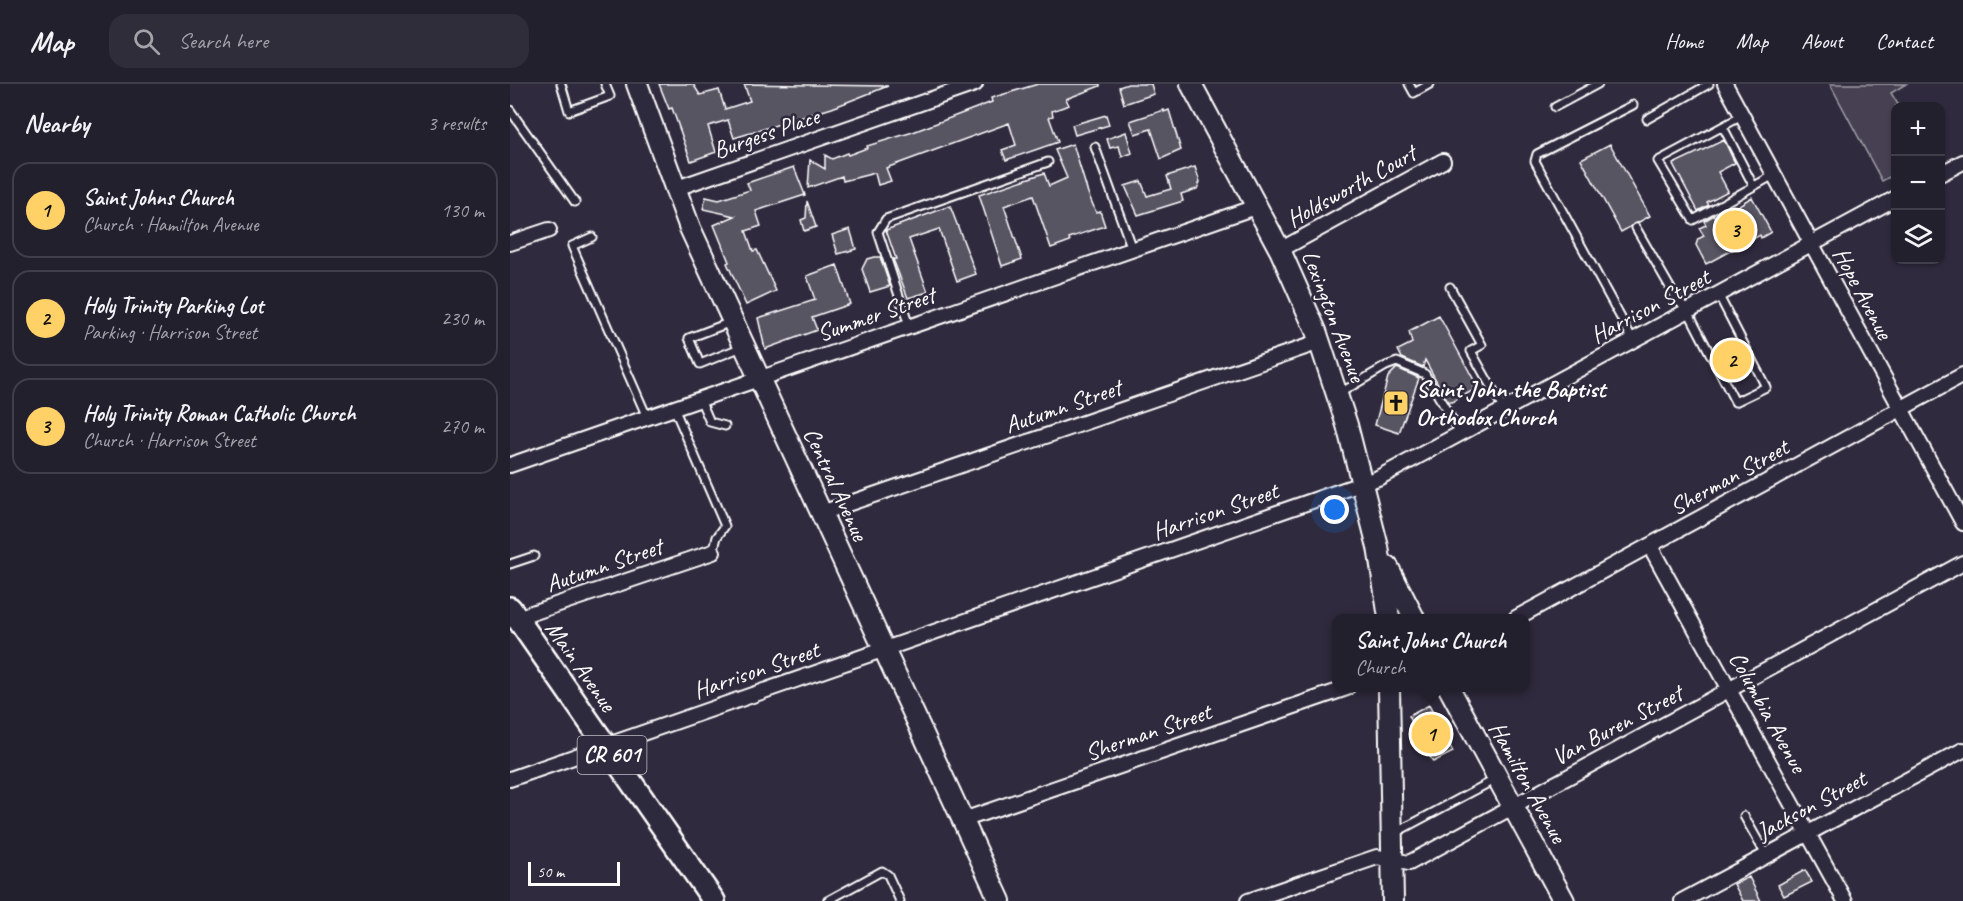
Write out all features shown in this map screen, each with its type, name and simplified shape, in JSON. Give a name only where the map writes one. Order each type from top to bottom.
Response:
[{"type":"main road","name":"Central Avenue","points":[[638,84],[674,189],[1000,901]]},
{"type":"main road","name":"Lexington Avenue","points":[[1193,85],[1280,250],[1320,342],[1338,395],[1362,484],[1378,548],[1388,614]]},
{"type":"main road","points":[[1378,548],[1412,614]]},
{"type":"main road","name":"Main Avenue","points":[[512,616],[714,901]]},
{"type":"main road","points":[[1389,692],[1393,901]]},
{"type":"main road","name":"Hamilton Avenue","points":[[1452,692],[1564,901]]},
{"type":"street","name":"Burgess Place","points":[[674,189],[975,84]]},
{"type":"street","name":"Hope Avenue","points":[[1725,84],[1963,523]]},
{"type":"street","name":"Holdsworth Court","points":[[1280,250],[1443,161]]},
{"type":"street","points":[[1945,172],[1963,162]]},
{"type":"street","name":"Harrison Street","points":[[510,778],[1378,478],[1891,201]]},
{"type":"street","name":"Summer Street","points":[[510,465],[647,417],[677,414],[700,399],[1258,206]]},
{"type":"street","points":[[510,243],[549,230]]},
{"type":"street","name":"Autumn Street","points":[[821,513],[1320,342]]},
{"type":"street","name":"Sherman Street","points":[[1523,614],[1963,375]]},
{"type":"street","name":"Columbia Avenue","points":[[1650,546],[1845,901]]},
{"type":"street","name":"Autumn Street","points":[[512,616],[713,552]]},
{"type":"street","name":"Van Buren Street","points":[[1248,901],[1377,857],[1409,862],[1963,563]]},
{"type":"street","name":"Sherman Street","points":[[963,820],[1333,692]]},
{"type":"street","name":"Jackson Street","points":[[1682,901],[1963,750]]},
{"type":"lane","points":[[561,84],[569,111],[610,96],[605,84]]},
{"type":"lane","points":[[1409,84],[1414,93],[1430,84]]},
{"type":"lane","points":[[1555,107],[1598,84]]},
{"type":"lane","points":[[1647,119],[1709,84]]},
{"type":"lane","points":[[1633,105],[1537,154],[1535,161],[1633,340]]},
{"type":"lane","points":[[510,110],[575,202]]},
{"type":"lane","points":[[1742,116],[1658,161],[1693,220],[1753,184],[1774,175]]},
{"type":"lane","points":[[1723,127],[1753,184]]},
{"type":"lane","points":[[1095,147],[1132,249]]},
{"type":"lane","points":[[909,326],[878,232],[886,219],[1048,162]]},
{"type":"lane","points":[[1636,228],[1675,296],[1688,310],[1735,402],[1766,387],[1718,294]]},
{"type":"lane","points":[[592,237],[572,246],[647,417]]},
{"type":"lane","points":[[1450,287],[1482,345],[1471,351],[1504,410]]},
{"type":"lane","points":[[733,321],[689,338],[700,364],[745,346]]},
{"type":"lane","points":[[1338,395],[1386,366],[1397,362],[1425,374],[1461,434]]},
{"type":"lane","points":[[700,399],[710,422],[724,426]]},
{"type":"lane","points":[[677,414],[724,526],[717,537],[713,552]]},
{"type":"lane","points":[[510,564],[534,556]]},
{"type":"lane","points":[[1392,834],[1497,779]]},
{"type":"lane","points":[[1744,816],[1766,855]]},
{"type":"lane","points":[[827,901],[882,871],[888,874],[900,901]]},
{"type":"shaded area","points":[[1830,84],[1906,84],[1891,93],[1897,102],[1891,102],[1891,176],[1882,181]]},
{"type":"building","points":[[659,84],[693,84],[700,95],[719,90],[725,109],[750,101],[744,84],[888,86],[832,108],[734,138],[728,120],[708,126],[716,152],[691,161],[672,108],[669,109]]},
{"type":"building","points":[[1038,84],[1100,84],[1100,86],[1066,99],[1069,105],[1052,111],[1053,116],[1049,117],[1058,142],[1006,160],[1002,150],[1016,145],[1009,123],[886,168],[891,181],[878,185],[875,173],[843,181],[842,176],[808,188],[810,160],[825,169],[825,155],[832,159],[847,153],[848,155],[867,148],[867,146],[913,132],[992,102],[991,98]]},
{"type":"building","points":[[1128,84],[1151,84],[1154,94],[1124,104],[1119,87]]},
{"type":"building","points":[[1164,110],[1164,112],[1169,110],[1181,150],[1161,159],[1151,129],[1135,134],[1130,121]]},
{"type":"building","points":[[1106,115],[1109,125],[1075,135],[1072,125]]},
{"type":"building","points":[[1126,132],[1132,153],[1122,157],[1119,146],[1110,148],[1107,139]]},
{"type":"building","points":[[1724,140],[1735,163],[1718,172],[1728,191],[1707,202],[1709,205],[1698,211],[1673,164]]},
{"type":"building","points":[[1073,144],[1088,193],[1096,212],[1100,211],[1105,226],[1069,238],[1070,241],[1051,248],[1033,196],[1004,206],[1022,259],[1002,266],[979,195],[1044,173],[1049,186],[1067,178],[1055,150]]},
{"type":"building","points":[[1610,144],[1650,216],[1621,232],[1581,159]]},
{"type":"building","points":[[794,167],[805,195],[756,211],[761,226],[746,231],[753,251],[757,250],[776,291],[746,305],[727,263],[729,262],[714,225],[735,216],[703,209],[706,197],[719,200],[750,190],[747,183]]},
{"type":"building","points":[[1195,167],[1200,182],[1197,189],[1181,194],[1183,201],[1138,215],[1125,186],[1141,181],[1147,196],[1171,189],[1167,176]]},
{"type":"building","points":[[1752,197],[1771,232],[1761,238],[1760,235],[1706,264],[1696,245],[1698,239],[1704,236],[1699,228],[1706,225],[1704,221],[1714,215],[1716,219]]},
{"type":"building","points":[[807,201],[816,227],[804,231],[801,220],[806,218]]},
{"type":"building","points":[[950,206],[976,274],[957,281],[939,229],[909,239],[928,292],[908,298],[893,259],[896,259],[886,230]]},
{"type":"building","points":[[850,229],[856,249],[838,254],[832,235]]},
{"type":"building","points":[[880,257],[890,286],[870,292],[862,269],[867,259]]},
{"type":"building","points":[[837,265],[850,304],[812,317],[817,330],[765,349],[758,318],[815,300],[807,276]]},
{"type":"building","points":[[1439,316],[1475,382],[1472,384],[1474,390],[1452,402],[1448,402],[1425,360],[1423,367],[1402,358],[1398,350],[1412,343],[1409,332]]},
{"type":"building","name":"Saint John the Baptist Orthodox Church","points":[[1397,368],[1419,378],[1399,433],[1375,425],[1388,377]]},
{"type":"building","points":[[1429,705],[1453,752],[1433,762],[1409,716]]},
{"type":"building","points":[[1805,870],[1812,882],[1784,896],[1778,885]]},
{"type":"building","points":[[1749,877],[1761,901],[1743,901],[1734,884]]},
{"type":"place","name":"Holy Trinity Roman Catholic Church","points":[[1735,230]]},
{"type":"place","name":"Holy Trinity Parking Lot","points":[[1732,360]]},
{"type":"place","name":"Saint John the Baptist Orthodox Church","points":[[1396,403]]},
{"type":"place","name":"Saint Johns Church","points":[[1431,734]]}]
